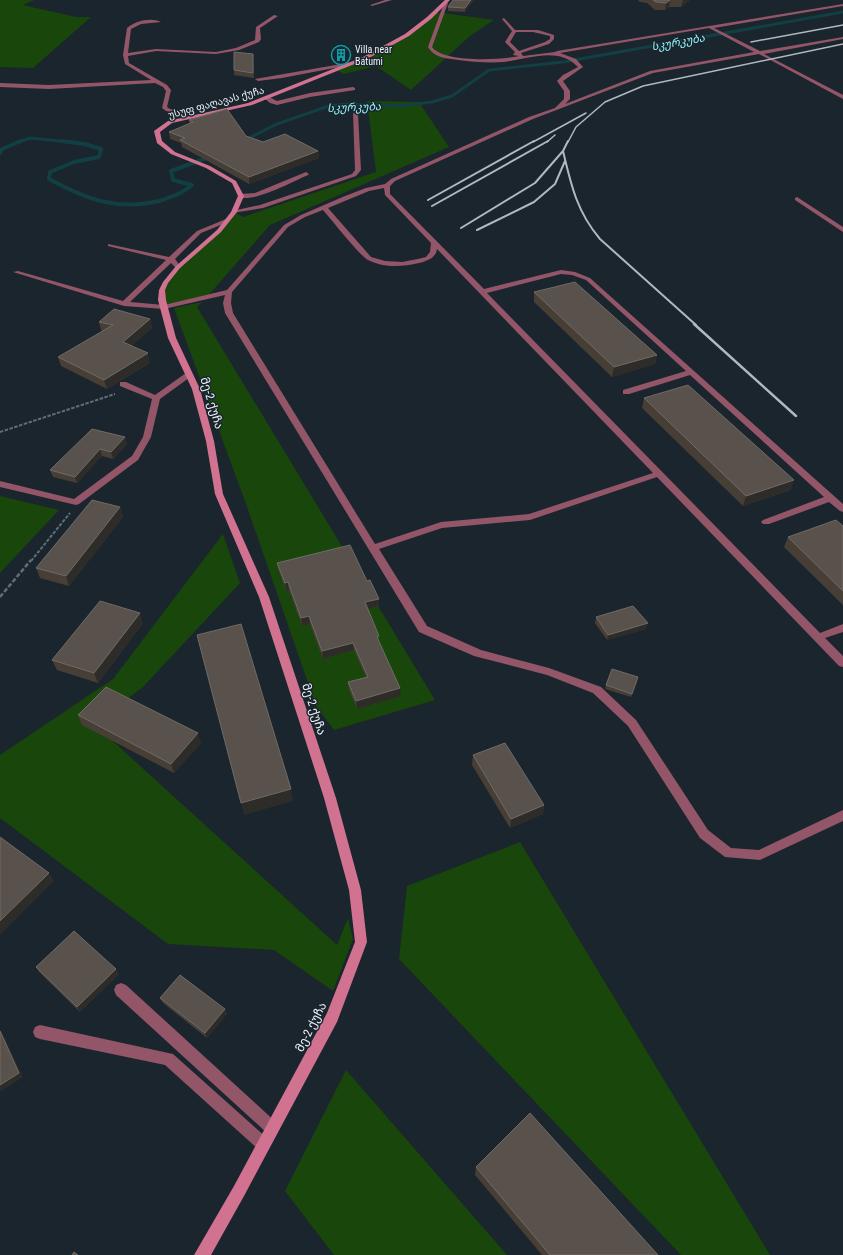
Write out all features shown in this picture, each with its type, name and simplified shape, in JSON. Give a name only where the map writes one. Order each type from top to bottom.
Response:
[{"type":"street","points":[[372,5],[390,0]]},
{"type":"street","points":[[447,1],[430,47],[433,52],[439,56],[476,61],[507,60],[843,5]]},
{"type":"street","name":"უსუფ ფაღავას ქუჩა","points":[[241,196],[234,182],[208,167],[173,153],[159,142],[157,131],[170,122],[228,110],[267,98],[377,53],[407,35],[447,1]]},
{"type":"street","points":[[124,54],[156,50],[216,53],[237,49],[257,41],[259,39],[258,28],[276,16]]},
{"type":"street","points":[[504,19],[514,31]]},
{"type":"street","points":[[160,22],[146,21],[129,28],[124,54],[127,64],[156,81],[169,91],[164,107],[168,110],[194,116]]},
{"type":"street","points":[[710,27],[843,97]]},
{"type":"street","points":[[507,60],[518,53],[547,44],[552,40],[552,35],[544,32],[529,30],[514,31]]},
{"type":"street","points":[[514,31],[507,42],[522,57]]},
{"type":"street","points":[[843,38],[652,72],[531,118],[393,180],[387,186],[368,189],[324,207],[286,226],[229,292],[226,303],[229,312],[423,629],[478,652],[549,672],[597,690],[632,723],[704,834],[729,853],[760,855],[843,815]]},
{"type":"street","points":[[545,54],[565,56],[581,67],[565,76],[560,81],[566,91],[567,99],[557,109]]},
{"type":"street","points":[[258,79],[296,74],[353,63]]},
{"type":"street","points":[[0,85],[49,87],[156,81]]},
{"type":"street","points":[[267,98],[272,102],[277,103],[310,95],[353,89]]},
{"type":"street","points":[[234,212],[261,208],[354,175],[358,170],[355,114]]},
{"type":"street","points":[[241,196],[256,195],[306,174]]},
{"type":"street","points":[[387,186],[387,194],[843,663]]},
{"type":"street","name":"მე-2 ქუჩა","points":[[202,1255],[264,1144],[332,1017],[362,942],[355,890],[330,798],[264,597],[219,494],[210,440],[196,389],[172,338],[164,307],[162,290],[164,283],[178,267],[218,231],[234,212],[241,196]]},
{"type":"street","points":[[796,199],[843,230]]},
{"type":"street","points":[[324,207],[369,258],[384,263],[402,264],[428,258],[433,252],[434,243]]},
{"type":"street","points":[[831,222],[843,218]]},
{"type":"street","points":[[124,304],[199,232],[226,221]]},
{"type":"street","points":[[110,245],[171,259],[178,267]]},
{"type":"street","points":[[16,272],[124,304],[164,307],[229,292]]},
{"type":"street","points":[[482,292],[561,272],[573,273],[588,280],[843,509]]},
{"type":"street","points":[[626,392],[691,372]]},
{"type":"street","points":[[0,484],[76,502],[135,458],[147,437],[156,398],[189,375]]},
{"type":"street","points":[[123,384],[156,398]]},
{"type":"street","points":[[373,548],[441,525],[530,517],[659,474]]},
{"type":"street","points":[[766,522],[830,498]]},
{"type":"street","points":[[818,637],[843,628]]},
{"type":"street","points":[[120,990],[272,1128]]},
{"type":"street","points":[[40,1032],[168,1059],[264,1144]]},
{"type":"path","points":[[0,432],[133,388]]},
{"type":"path","points":[[0,597],[66,519],[76,502]]},
{"type":"green space","points":[[0,0],[34,0],[23,5],[76,17],[91,17],[33,68],[0,67]]},
{"type":"green space","points":[[436,12],[494,20],[470,36],[411,90],[376,66],[344,74],[336,70],[387,47]]},
{"type":"green space","points":[[367,101],[419,102],[449,147],[270,225],[206,298],[164,307],[165,283],[178,267],[219,231],[234,212],[243,217],[376,172]]},
{"type":"green space","points":[[202,302],[197,307],[435,700],[334,730],[316,706],[246,504],[174,308]]},
{"type":"green space","points":[[0,496],[59,510],[0,573]]},
{"type":"green space","points":[[223,534],[240,583],[143,687],[94,724],[337,945],[348,918],[353,939],[333,991],[274,950],[168,944],[0,818],[0,755],[113,679]]},
{"type":"green space","points":[[520,842],[770,1255],[681,1255],[399,959],[407,886]]},
{"type":"green space","points":[[346,1070],[507,1255],[334,1255],[285,1191]]},
{"type":"building","points":[[453,0],[471,0],[465,8],[448,7]]},
{"type":"building","points":[[653,0],[670,0],[666,3],[656,2]]},
{"type":"building","points":[[234,52],[253,54],[253,73],[234,70]]},
{"type":"building","points":[[227,109],[246,136],[263,142],[285,134],[318,151],[249,177],[180,140],[185,138],[169,132],[193,122],[189,120]]},
{"type":"building","points":[[575,282],[657,355],[614,367],[534,292]]},
{"type":"building","points":[[114,309],[150,319],[123,342],[148,353],[104,380],[58,357],[113,325],[99,322]]},
{"type":"building","points":[[688,385],[794,480],[746,496],[644,398]]},
{"type":"building","points":[[92,429],[125,437],[111,452],[100,449],[75,477],[50,470]]},
{"type":"building","points":[[92,500],[120,507],[66,576],[36,568]]},
{"type":"building","points":[[836,520],[843,526],[843,591],[788,537]]},
{"type":"building","points":[[350,545],[367,581],[370,580],[379,599],[365,602],[379,636],[377,637],[400,688],[356,701],[348,682],[368,677],[353,643],[322,651],[309,616],[301,618],[288,582],[285,583],[277,563]]},
{"type":"building","points":[[100,601],[140,613],[94,673],[52,660]]},
{"type":"building","points":[[633,606],[648,623],[608,635],[596,617]]},
{"type":"building","points":[[241,624],[291,789],[241,803],[197,635]]},
{"type":"building","points":[[612,669],[638,677],[632,694],[606,685]]},
{"type":"building","points":[[106,687],[198,733],[171,764],[78,715]]},
{"type":"building","points":[[505,743],[544,805],[511,819],[473,755]]},
{"type":"building","points":[[0,837],[49,873],[0,921]]},
{"type":"building","points":[[74,931],[116,969],[77,1007],[36,967]]},
{"type":"building","points":[[180,975],[225,1009],[205,1033],[160,998]]},
{"type":"building","points":[[0,1031],[19,1073],[0,1085]]},
{"type":"building","points":[[530,1113],[658,1255],[550,1255],[476,1167]]},
{"type":"waterway","name":"სკურკუბა","points":[[243,141],[277,124],[329,106],[347,104],[399,106],[432,102],[452,96],[489,70],[563,62],[843,12]]},
{"type":"waterway","name":"სკურკუბა","points":[[19,142],[30,138],[65,142]]},
{"type":"waterway","name":"სკურკუბა","points":[[0,153],[2,149],[21,141]]},
{"type":"waterway","name":"სკურკუბა","points":[[61,141],[65,142]]},
{"type":"waterway","name":"სკურკუბა","points":[[65,142],[70,142]]},
{"type":"waterway","name":"სკურკუბა","points":[[65,142],[85,144],[101,149],[99,157],[74,162],[50,172],[49,179],[89,197],[115,204],[143,204],[172,197],[192,185],[173,180],[171,171],[212,156]]},
{"type":"railway","points":[[751,42],[843,25]]},
{"type":"railway","points":[[568,142],[576,127],[605,102],[643,86],[843,44]]},
{"type":"railway","points":[[533,142],[586,113]]},
{"type":"railway","points":[[547,142],[555,135]]},
{"type":"railway","points":[[428,200],[534,141]]},
{"type":"railway","points":[[432,206],[548,141]]},
{"type":"railway","points":[[563,151],[568,141]]},
{"type":"railway","points":[[461,228],[535,183],[563,151]]},
{"type":"railway","points":[[563,151],[576,198],[592,229],[600,239],[696,325]]},
{"type":"railway","points":[[477,230],[534,202],[555,184],[565,161]]},
{"type":"railway","points":[[694,324],[796,416]]},
{"type":"place","name":"Villa near Batumi","points":[[341,55]]}]
